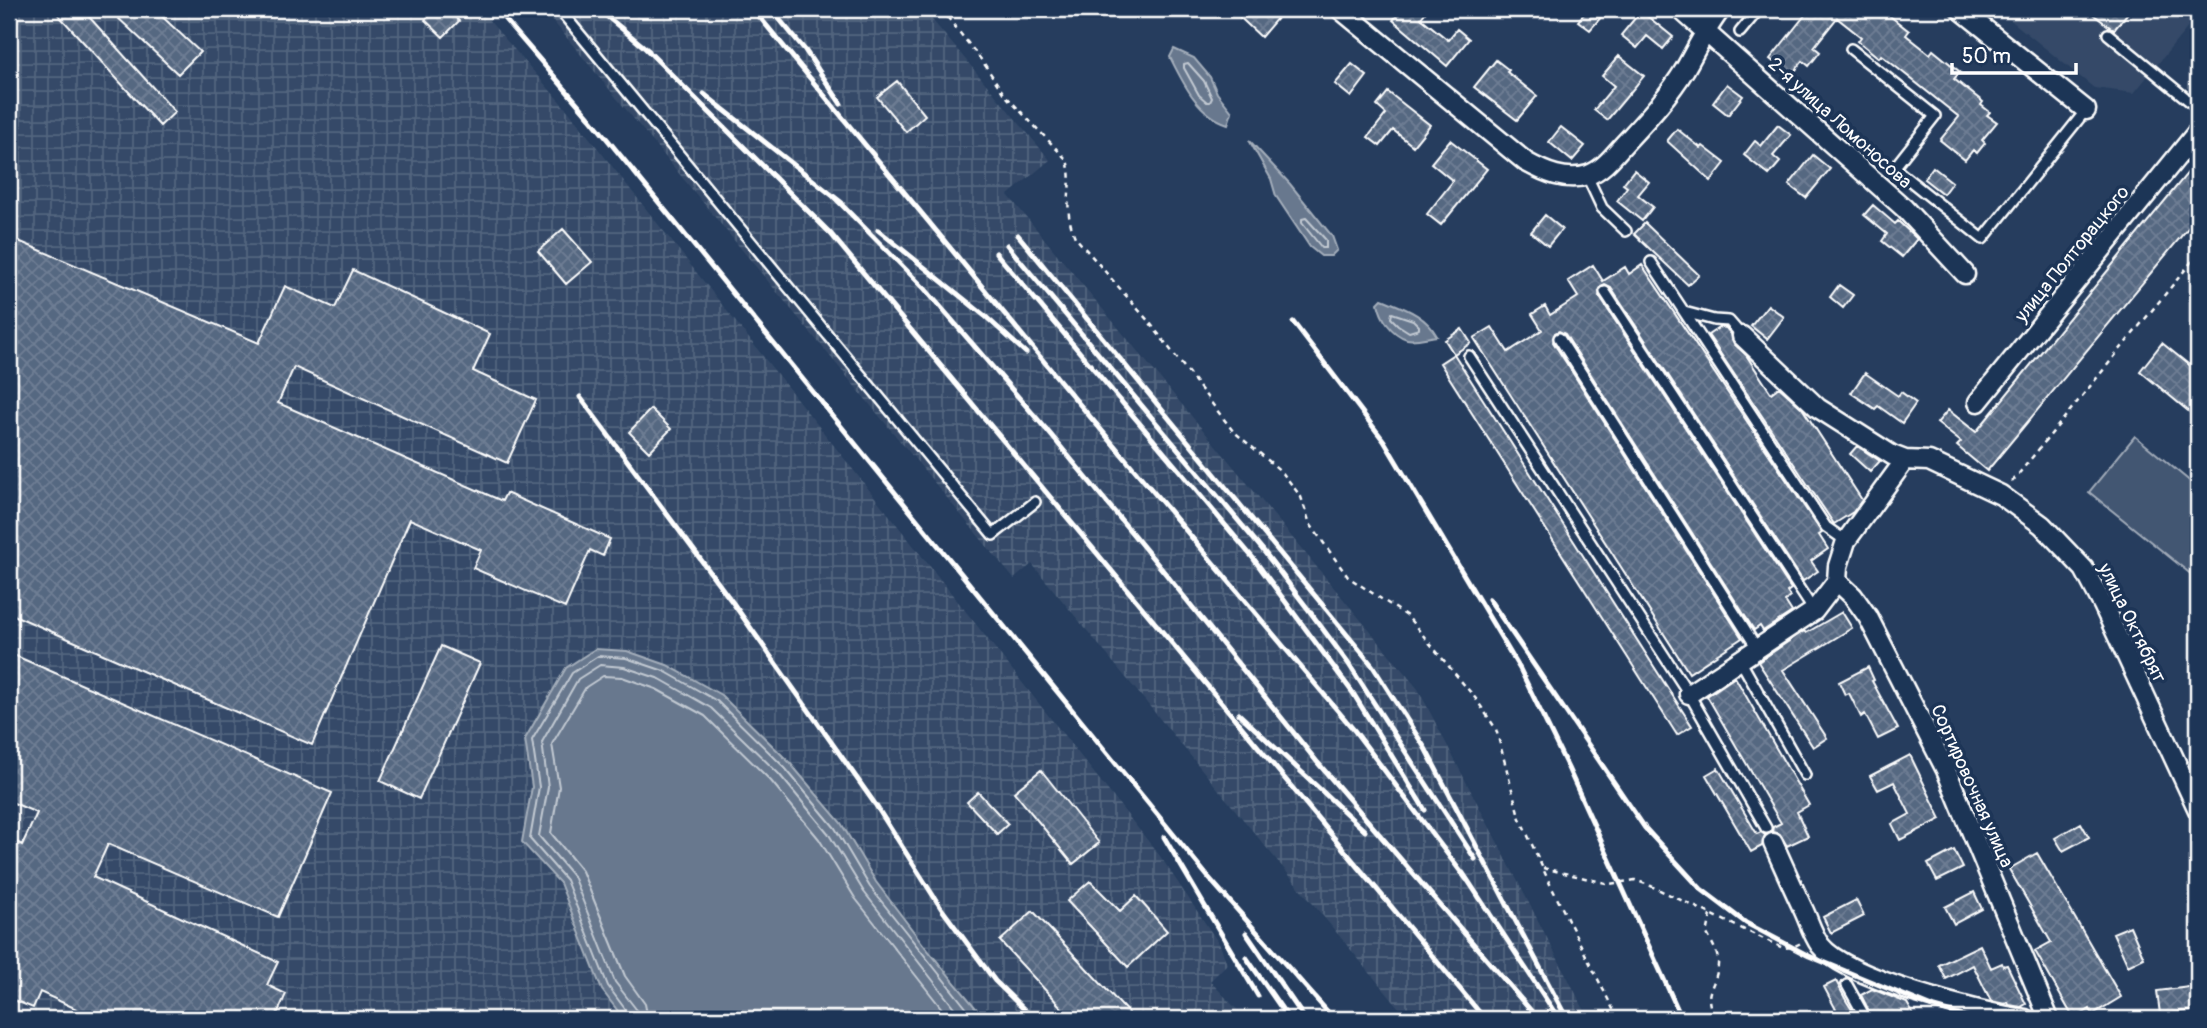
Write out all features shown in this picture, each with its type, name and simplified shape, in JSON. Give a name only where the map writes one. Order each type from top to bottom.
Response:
[{"type":"street","points":[[1340,9],[1526,162],[1547,174],[1568,177],[1587,176],[1604,166],[1662,103],[1685,69],[1705,29],[1721,9]]},
{"type":"street","name":"2-я улица Ломоносова","points":[[1681,9],[1904,208],[1965,274]]},
{"type":"street","points":[[1960,9],[2086,110]]},
{"type":"street","name":"улица Полторацкого","points":[[1978,402],[2198,131]]},
{"type":"street","name":"улица Октябрят","points":[[1742,336],[1818,408],[1892,456],[1905,460],[1929,461],[2001,495],[2042,524],[2084,569],[2198,810]]},
{"type":"street","points":[[1689,694],[1814,611],[1837,581],[1838,566],[1846,541],[1905,460]]},
{"type":"street","name":"Сортировочная улица","points":[[1837,581],[1853,596],[1868,617],[1946,770],[2049,1019]]},
{"type":"street","points":[[1769,835],[1814,935],[1829,954],[1844,964],[1910,990],[1970,1008],[2024,1019]]},
{"type":"lane","points":[[559,9],[993,535],[1035,502]]},
{"type":"lane","points":[[1740,33],[1759,9]]},
{"type":"lane","points":[[2108,34],[2198,108]]},
{"type":"lane","points":[[1851,49],[1935,116],[1894,168],[1983,239],[2086,110]]},
{"type":"lane","points":[[1587,176],[1602,208],[1626,231]]},
{"type":"lane","points":[[1651,262],[1826,527],[1846,541]]},
{"type":"lane","points":[[1605,292],[1814,611]]},
{"type":"lane","points":[[1684,312],[1729,321],[1742,336]]},
{"type":"lane","points":[[1559,338],[1757,648]]},
{"type":"lane","points":[[1469,356],[1689,694],[1769,835]]},
{"type":"lane","points":[[1740,660],[1805,775]]},
{"type":"lane","points":[[1847,985],[1866,1019]]},
{"type":"path","points":[[941,9],[983,62],[1004,94],[1067,159],[1070,170],[1068,220],[1075,237],[1150,323],[1233,431],[1282,472],[1301,497],[1310,524],[1348,577],[1407,616],[1476,699],[1496,729],[1519,816],[1618,1019]]},
{"type":"path","points":[[2001,495],[2198,254]]},
{"type":"path","points":[[1543,868],[1610,884],[1634,880],[1783,948],[1793,947],[1814,935]]},
{"type":"path","points":[[1711,915],[1707,934],[1716,950],[1718,966],[1710,986],[1709,1001],[1715,1019]]},
{"type":"shaded area","points":[[9,9],[479,9],[569,112],[1160,856],[1220,945],[1227,964],[1210,981],[1246,1019],[9,1019]]},
{"type":"shaded area","points":[[543,9],[923,9],[1050,160],[1008,195],[1418,689],[1589,1019],[1408,1019],[1032,564],[1014,579]]},
{"type":"shaded area","points":[[1997,9],[2198,9],[2198,15],[2134,93],[2094,88]]},
{"type":"shaded area","points":[[2135,436],[2198,488],[2198,580],[2089,492]]},
{"type":"water","points":[[1174,49],[1194,58],[1210,77],[1217,93],[1232,112],[1228,124],[1217,120],[1193,97],[1170,57]]},
{"type":"water","points":[[1249,140],[1290,184],[1332,236],[1337,250],[1331,256],[1321,256],[1310,247],[1276,196],[1271,179]]},
{"type":"water","points":[[1382,299],[1420,317],[1437,336],[1418,339],[1401,337],[1388,325],[1382,314],[1378,303]]},
{"type":"water","points":[[595,649],[627,651],[667,665],[721,695],[790,763],[841,823],[876,882],[985,1019],[624,1019],[602,990],[560,883],[522,842],[532,787],[525,739],[566,668]]},
{"type":"building","points":[[53,9],[82,9],[175,112],[160,126]]},
{"type":"building","points":[[123,9],[154,9],[200,52],[178,74],[116,16]]},
{"type":"building","points":[[436,9],[447,9],[459,21],[443,37],[425,20]]},
{"type":"building","points":[[1231,9],[1285,9],[1261,37]]},
{"type":"building","points":[[1402,9],[1428,9],[1421,18],[1448,40],[1457,29],[1469,39],[1447,66],[1393,20]]},
{"type":"building","points":[[1588,9],[1594,9],[1602,16],[1590,30],[1578,21]]},
{"type":"building","points":[[1810,9],[1881,9],[1909,31],[1906,35],[1930,54],[1933,50],[1960,72],[1954,79],[1983,102],[1981,105],[1990,112],[1987,115],[1997,122],[1982,140],[1985,143],[1977,153],[1973,150],[1965,160],[1940,140],[1959,117],[1881,55],[1879,58],[1858,41],[1861,37],[1837,18],[1814,47],[1820,52],[1809,66],[1803,61],[1791,76],[1770,59]]},
{"type":"building","points":[[2086,9],[2131,9],[2114,30]]},
{"type":"building","points":[[1641,11],[1673,37],[1663,49],[1647,36],[1637,48],[1621,35]]},
{"type":"building","points":[[1619,56],[1644,76],[1607,120],[1594,110],[1614,86],[1602,76]]},
{"type":"building","points":[[1496,60],[1537,96],[1517,120],[1474,87]]},
{"type":"building","points":[[1352,64],[1367,76],[1351,97],[1335,84]]},
{"type":"building","points":[[897,81],[925,115],[906,132],[877,97]]},
{"type":"building","points":[[1727,84],[1743,96],[1728,115],[1713,103]]},
{"type":"building","points":[[1388,92],[1430,125],[1413,146],[1393,130],[1380,146],[1368,137],[1386,114],[1377,106]]},
{"type":"building","points":[[1778,125],[1791,135],[1773,156],[1780,162],[1769,175],[1744,155],[1755,141],[1761,146]]},
{"type":"building","points":[[1561,127],[1585,146],[1572,161],[1549,142]]},
{"type":"building","points":[[1677,129],[1725,163],[1711,181],[1667,141]]},
{"type":"building","points":[[1450,140],[1487,169],[1441,225],[1427,214],[1453,181],[1431,163]]},
{"type":"building","points":[[1813,155],[1830,169],[1806,198],[1789,185]]},
{"type":"building","points":[[2198,160],[2198,216],[1987,471],[1957,446],[1961,442],[1937,423],[1948,410],[1976,432]]},
{"type":"building","points":[[1933,167],[1952,182],[1943,194],[1924,179]]},
{"type":"building","points":[[1634,170],[1649,182],[1638,195],[1653,207],[1642,221],[1617,201],[1627,187],[1623,184]]},
{"type":"building","points":[[1873,205],[1895,224],[1898,221],[1917,239],[1902,257],[1882,241],[1887,234],[1864,215]]},
{"type":"building","points":[[1545,215],[1562,229],[1548,246],[1531,232]]},
{"type":"building","points":[[1645,223],[1699,275],[1688,285],[1634,234]]},
{"type":"building","points":[[563,229],[592,262],[566,284],[538,251]]},
{"type":"building","points":[[9,237],[259,343],[285,286],[335,308],[353,270],[490,334],[473,371],[536,400],[507,463],[294,367],[278,403],[502,501],[506,493],[610,539],[603,556],[590,550],[565,608],[473,568],[481,550],[410,519],[312,745],[9,613]]},
{"type":"building","points":[[1593,265],[1603,281],[1625,267],[1629,274],[1642,265],[1822,533],[1819,535],[1828,549],[1811,561],[1818,571],[1803,581],[1611,288],[1605,285],[1601,287],[1599,296],[1791,589],[1787,592],[1790,597],[1785,601],[1792,612],[1763,631],[1760,626],[1754,630],[1565,334],[1559,331],[1555,333],[1553,342],[1742,638],[1689,673],[1474,338],[1492,327],[1508,352],[1542,330],[1532,314],[1545,306],[1550,315],[1578,297],[1568,281]]},
{"type":"building","points":[[1839,285],[1853,295],[1843,308],[1830,297]]},
{"type":"building","points":[[1768,305],[1784,317],[1767,339],[1751,326]]},
{"type":"building","points":[[1720,327],[1726,328],[1731,334],[1734,344],[1746,355],[1771,393],[1779,387],[1802,408],[1862,500],[1853,512],[1834,524],[1708,335]]},
{"type":"building","points":[[1462,329],[1471,343],[1454,354],[1445,340]]},
{"type":"building","points":[[2162,343],[2198,372],[2198,419],[2140,371]]},
{"type":"building","points":[[1454,354],[1692,726],[1677,735],[1440,363]]},
{"type":"building","points":[[1865,373],[1898,396],[1901,392],[1916,403],[1902,423],[1878,406],[1875,409],[1851,393]]},
{"type":"building","points":[[651,409],[671,429],[649,452],[629,432]]},
{"type":"building","points":[[1857,446],[1880,461],[1870,472],[1850,454]]},
{"type":"building","points":[[1842,612],[1852,628],[1783,670],[1827,738],[1813,747],[1758,662],[1804,631],[1806,633]]},
{"type":"building","points":[[441,646],[480,663],[419,799],[380,781]]},
{"type":"building","points":[[9,653],[332,793],[278,917],[108,844],[93,877],[278,962],[267,985],[286,994],[275,1019],[98,1019],[40,992],[33,1008],[9,998],[9,838],[22,845],[37,813],[9,801]]},
{"type":"building","points":[[1868,667],[1874,680],[1872,681],[1898,729],[1878,739],[1865,714],[1861,717],[1849,693],[1845,695],[1839,682]]},
{"type":"building","points":[[1735,677],[1809,805],[1797,812],[1808,836],[1787,846],[1780,834],[1772,832],[1773,827],[1781,823],[1707,696]]},
{"type":"building","points":[[1910,755],[1941,819],[1900,840],[1892,824],[1910,814],[1894,782],[1878,790],[1870,776]]},
{"type":"building","points":[[1718,768],[1757,834],[1761,832],[1765,835],[1762,846],[1751,852],[1706,775]]},
{"type":"building","points":[[1041,770],[1099,843],[1073,864],[1014,792]]},
{"type":"building","points":[[978,792],[1008,824],[997,834],[967,802]]},
{"type":"building","points":[[2081,823],[2089,837],[2063,851],[2055,838]]},
{"type":"building","points":[[1954,850],[1963,868],[1937,881],[1928,864]]},
{"type":"building","points":[[2037,853],[2121,997],[2093,1014],[2090,1009],[2074,1019],[2035,951],[2051,942],[2009,869]]},
{"type":"building","points":[[1090,881],[1120,911],[1136,896],[1167,931],[1128,967],[1067,901]]},
{"type":"building","points":[[1974,892],[1982,909],[1954,924],[1945,907]]},
{"type":"building","points":[[1856,900],[1864,916],[1831,933],[1823,917]]},
{"type":"building","points":[[1033,911],[1134,1019],[1072,1019],[1000,941]]},
{"type":"building","points":[[2130,926],[2144,958],[2128,966],[2113,933]]},
{"type":"building","points":[[1980,945],[1991,968],[2002,963],[2003,966],[2007,965],[2026,1004],[2021,1007],[2009,1005],[2008,1002],[2005,1004],[1991,1001],[1973,965],[1946,979],[1939,965]]},
{"type":"building","points":[[1836,981],[1858,1019],[1841,1019],[1824,987]]},
{"type":"building","points":[[2198,986],[2198,1010],[2160,1014],[2157,991]]},
{"type":"building","points":[[1872,989],[1907,1003],[1916,1019],[1873,1019],[1861,995]]},
{"type":"railway","points":[[496,9],[590,118],[1209,878],[1334,1019]]},
{"type":"railway","points":[[598,9],[649,51]]},
{"type":"railway","points":[[753,9],[1065,387],[1354,730],[1467,880]]},
{"type":"railway","points":[[771,9],[805,50],[841,104]]},
{"type":"railway","points":[[642,45],[831,234],[1485,1019]]},
{"type":"railway","points":[[704,94],[842,203]]},
{"type":"railway","points":[[834,197],[925,289],[1046,429],[1318,763],[1538,1019]]},
{"type":"railway","points":[[878,230],[985,316],[1026,353]]},
{"type":"railway","points":[[1018,235],[1372,665],[1425,748],[1567,1019]]},
{"type":"railway","points":[[1007,245],[1262,549],[1308,609],[1348,663],[1475,859]]},
{"type":"railway","points":[[996,253],[1253,558],[1353,693],[1425,810]]},
{"type":"railway","points":[[1293,322],[1384,441],[1520,669],[1682,1019]]},
{"type":"railway","points":[[580,397],[733,603],[875,804],[941,908],[995,981],[1034,1019]]},
{"type":"railway","points":[[1489,599],[1645,828],[1701,889],[1746,923],[1809,956],[1935,1008],[1974,1019]]},
{"type":"railway","points":[[1239,714],[1365,831]]},
{"type":"railway","points":[[1164,837],[1258,996]]},
{"type":"railway","points":[[1463,873],[1555,1013]]},
{"type":"railway","points":[[1246,933],[1305,1019]]},
{"type":"railway","points":[[1246,957],[1289,1019]]}]
